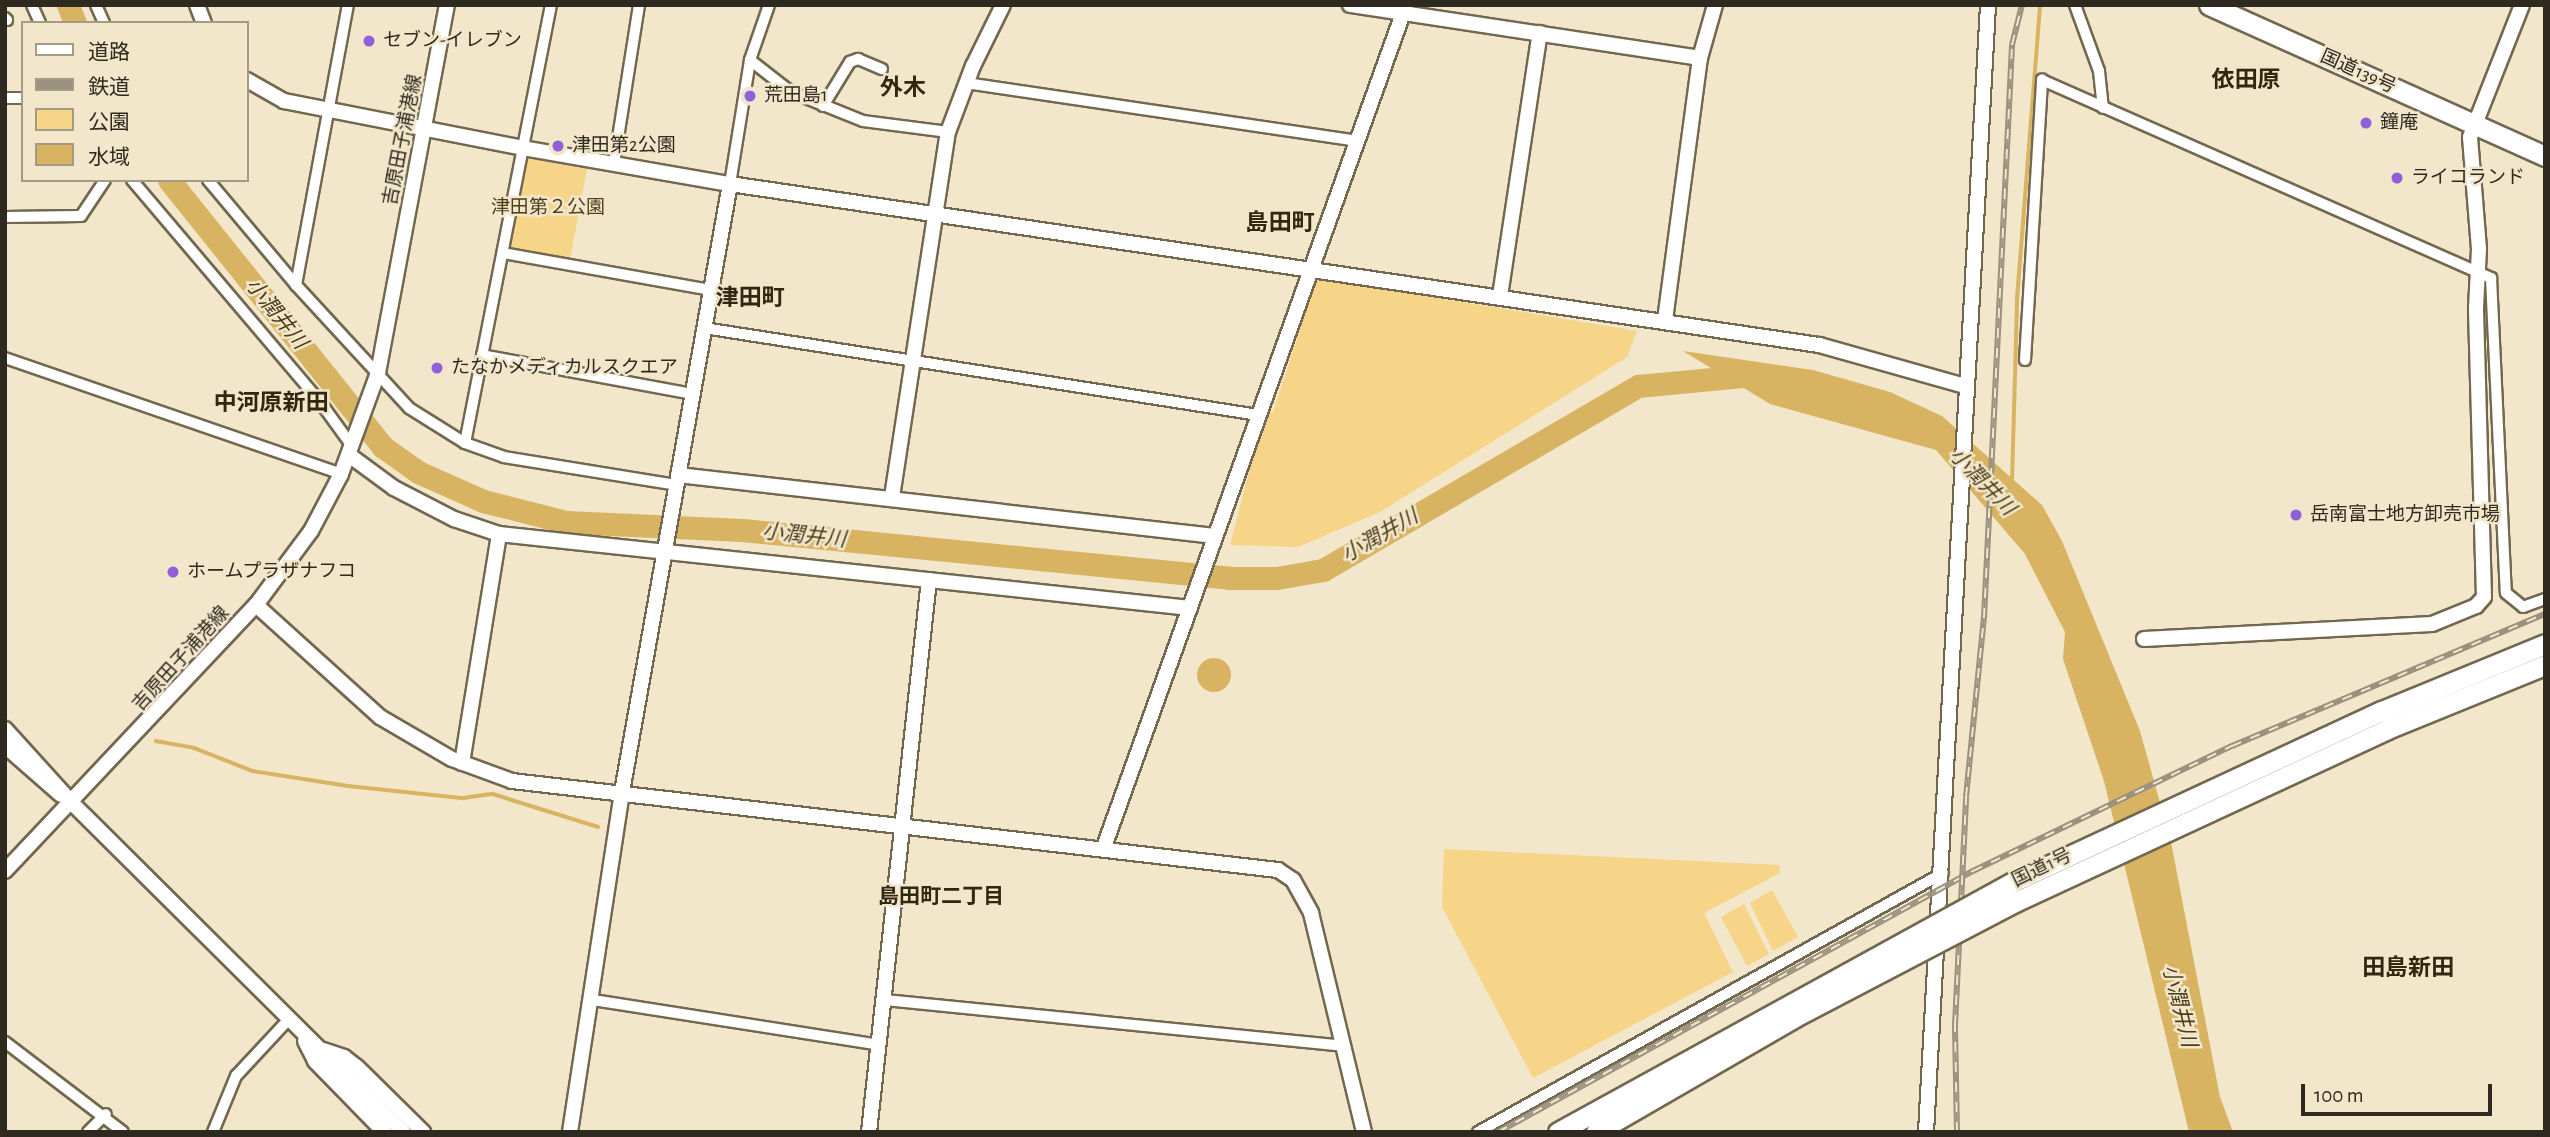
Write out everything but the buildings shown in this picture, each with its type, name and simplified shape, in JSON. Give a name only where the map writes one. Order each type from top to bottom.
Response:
[{"type":"highway","name":"国道139号","points":[[2209,5],[2545,156]]},
{"type":"highway","name":"国道1号","points":[[1558,1132],[2015,881],[2382,710],[2545,643]]},
{"type":"highway","name":"国道1号","points":[[1596,1132],[1795,1017],[2015,902],[2387,729],[2545,665]]},
{"type":"street","points":[[32,5],[39,21]]},
{"type":"street","points":[[96,5],[103,21]]},
{"type":"street","points":[[296,285],[348,5]]},
{"type":"street","name":"吉原田子浦港線","points":[[5,871],[73,804],[256,605],[311,531],[341,474],[377,378],[447,5]]},
{"type":"street","points":[[465,443],[551,5]]},
{"type":"street","points":[[614,163],[639,5]]},
{"type":"street","points":[[570,1132],[593,1000],[622,792],[750,60],[769,5]]},
{"type":"street","points":[[892,497],[910,361],[948,132],[966,83],[1003,5]]},
{"type":"street","points":[[1350,5],[1405,9],[1700,58]]},
{"type":"street","points":[[1665,320],[1700,58],[1715,5]]},
{"type":"street","points":[[1926,1132],[1943,873],[1965,386],[1988,5]]},
{"type":"street","points":[[2076,5],[2099,71],[2103,108]]},
{"type":"street","points":[[2144,639],[2432,624],[2476,606],[2485,586],[2477,275],[2479,249],[2470,154],[2473,123],[2522,5]]},
{"type":"street","points":[[1104,847],[1405,9]]},
{"type":"street","points":[[1500,296],[1540,33]]},
{"type":"street","points":[[823,106],[850,62],[858,59],[883,69]]},
{"type":"street","points":[[750,60],[791,92],[863,121],[948,132]]},
{"type":"street","points":[[2025,360],[2042,80],[2477,275],[2491,278],[2506,593],[2523,607],[2545,599]]},
{"type":"street","points":[[248,81],[284,101],[523,148],[730,184],[1665,320],[1819,345],[1965,386]]},
{"type":"street","points":[[966,83],[1357,141]]},
{"type":"street","points":[[5,218],[81,216],[104,182]]},
{"type":"street","points":[[134,182],[318,399],[352,448],[394,488],[454,519],[499,534],[929,580],[1192,602]]},
{"type":"street","points":[[210,182],[377,378],[409,408],[465,443],[550,467],[892,497],[1214,540]]},
{"type":"street","points":[[503,253],[711,290]]},
{"type":"street","points":[[704,328],[1258,415]]},
{"type":"street","points":[[482,355],[692,394]]},
{"type":"street","points":[[5,358],[341,474]]},
{"type":"street","points":[[462,763],[499,534]]},
{"type":"street","points":[[869,1132],[905,825],[929,580]]},
{"type":"street","points":[[256,605],[380,717],[462,763],[512,781],[556,790],[622,792],[1253,864],[1278,870],[1293,880],[1311,913],[1364,1132]]},
{"type":"street","points":[[5,729],[73,804],[403,1132]]},
{"type":"street","points":[[5,746],[73,804]]},
{"type":"street","points":[[1478,1132],[1943,873]]},
{"type":"street","points":[[593,1000],[879,1045]]},
{"type":"street","points":[[885,1000],[1343,1046]]},
{"type":"street","points":[[213,1132],[236,1076],[288,1020]]},
{"type":"street","points":[[301,1032],[315,1061],[384,1132]]},
{"type":"street","points":[[5,1042],[106,1114],[123,1132]]},
{"type":"street","points":[[318,1048],[344,1056],[423,1132]]},
{"type":"street","points":[[88,1132],[106,1114]]},
{"type":"green space","name":"津田第２公園","points":[[525,158],[587,169],[570,259],[508,247]]},
{"type":"green space","points":[[1317,278],[1637,331],[1627,357],[1380,512],[1298,547],[1230,545],[1264,414],[1273,412]]},
{"type":"green space","points":[[1444,849],[1779,865],[1780,873],[1704,913],[1733,972],[1533,1078],[1442,907]]},
{"type":"green space","points":[[1772,890],[1798,937],[1773,951],[1750,903]]},
{"type":"green space","points":[[1744,904],[1769,954],[1747,966],[1721,917]]},
{"type":"water","points":[[1683,351],[1813,370],[1890,392],[1942,416],[2042,505],[2062,541],[2140,731],[2171,842],[2220,1097],[2233,1132],[2189,1132],[2104,781],[2063,659],[2065,632],[2025,554],[1936,450],[1770,404]]},
{"type":"water","points":[[1214,658],[1226,663],[1231,675],[1226,687],[1214,692],[1202,687],[1197,675],[1202,663]]},
{"type":"waterway","name":"小潤井川","points":[[68,5],[74,21]]},
{"type":"waterway","points":[[2012,482],[2017,299],[2040,5]]},
{"type":"waterway","name":"小潤井川","points":[[171,182],[383,447],[418,472],[483,501],[566,522],[742,530],[1230,578],[1277,578],[1323,570],[1638,386],[1755,375]]},
{"type":"waterway","points":[[156,741],[194,748],[253,771],[348,786],[463,798],[493,794],[598,827]]},
{"type":"railway","points":[[1957,1132],[1955,1025],[1966,797],[1984,618],[2012,45],[2022,5]]},
{"type":"railway","points":[[1498,1132],[1973,871],[2232,746],[2545,614]]},
{"type":"place","name":"セブン-イレブン","points":[[369,41]]},
{"type":"place","name":"荒田島1","points":[[750,96]]},
{"type":"place","name":"鐘庵","points":[[2366,123]]},
{"type":"place","name":"津田第2公園","points":[[558,146]]},
{"type":"place","name":"ライコランド","points":[[2397,178]]},
{"type":"place","name":"たなかメディカルスクエア","points":[[437,368]]},
{"type":"place","name":"岳南富士地方卸売市場","points":[[2296,515]]},
{"type":"place","name":"ホームプラザナフコ","points":[[173,572]]},
{"type":"district","name":"依田原","points":[[2246,81]]},
{"type":"district","name":"外木","points":[[903,89]]},
{"type":"district","name":"島田町","points":[[1280,224]]},
{"type":"district","name":"津田町","points":[[750,299]]},
{"type":"district","name":"中河原新田","points":[[271,404]]},
{"type":"district","name":"島田町二丁目","points":[[941,897]]},
{"type":"district","name":"田島新田","points":[[2408,969]]}]
